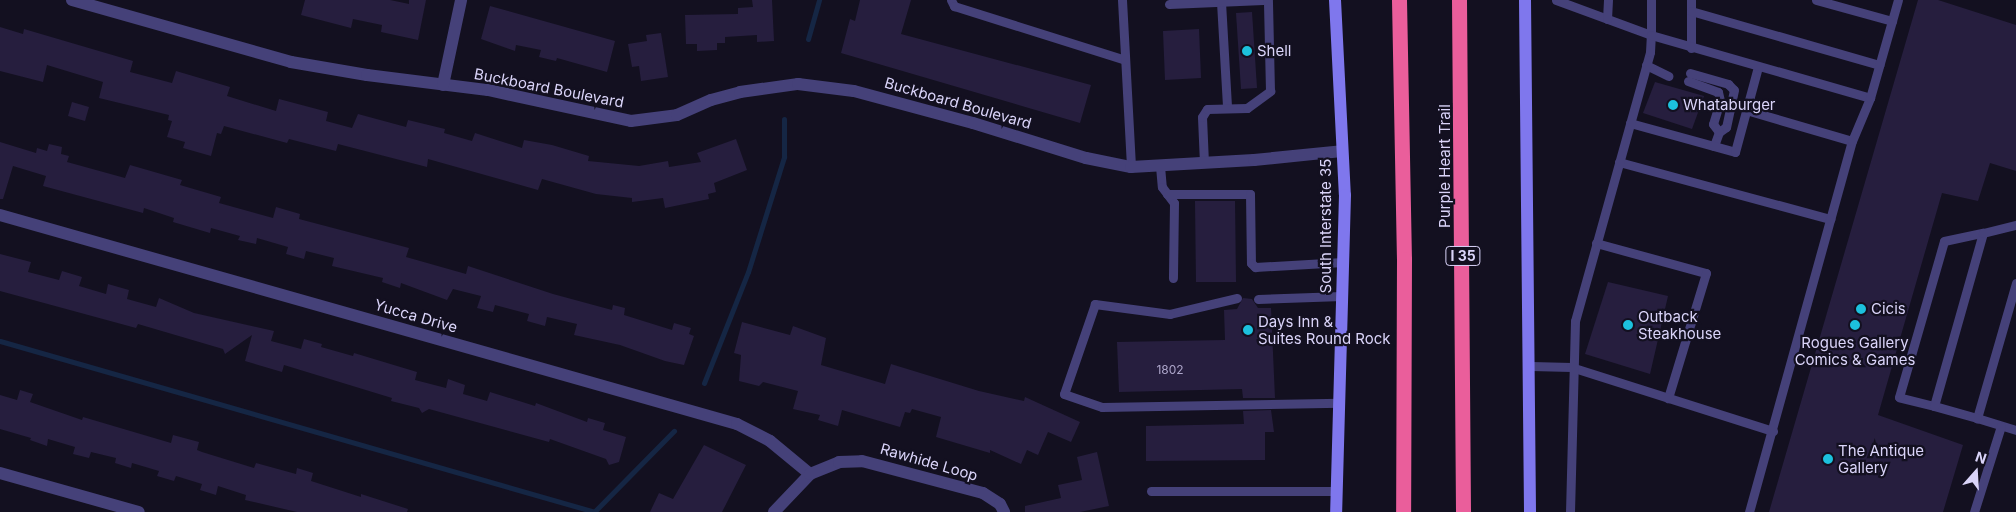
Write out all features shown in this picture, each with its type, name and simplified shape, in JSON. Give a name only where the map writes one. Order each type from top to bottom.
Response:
[{"type":"highway","points":[[1399,0],[1404,259],[1403,512]]},
{"type":"highway","name":"Purple Heart Trail","points":[[1459,0],[1463,512]]},
{"type":"main road","name":"South Interstate 35","points":[[1335,0],[1342,151],[1343,262],[1336,512]]},
{"type":"main road","points":[[1525,0],[1531,366],[1530,512]]},
{"type":"street","name":"Buckboard Boulevard","points":[[72,0],[292,62],[488,90],[631,121],[677,115],[711,100],[769,87],[826,86],[973,123],[1086,158],[1131,166],[1204,164],[1342,151]]},
{"type":"street","points":[[443,85],[462,0]]},
{"type":"street","name":"Yucca Drive","points":[[0,215],[738,424],[770,441],[810,474]]},
{"type":"street","name":"Rawhide Loop","points":[[810,474],[839,462],[862,461],[884,464],[983,493],[1000,504],[1004,512]]},
{"type":"street","points":[[0,473],[139,512]]},
{"type":"street","points":[[774,512],[810,474]]},
{"type":"lane","points":[[951,0],[954,6],[1125,60]]},
{"type":"lane","points":[[1122,0],[1131,166]]},
{"type":"lane","points":[[1169,4],[1263,0]]},
{"type":"lane","points":[[1204,164],[1202,117],[1206,110],[1227,107],[1247,108],[1270,91],[1268,0]]},
{"type":"lane","points":[[1556,0],[1568,2],[1607,19],[1691,48],[1870,98]]},
{"type":"lane","points":[[1607,19],[1608,0]]},
{"type":"lane","points":[[1570,512],[1571,367],[1575,321],[1646,66],[1651,35],[1651,0]]},
{"type":"lane","points":[[1691,0],[1691,48]]},
{"type":"lane","points":[[1816,0],[1892,21]]},
{"type":"lane","points":[[1750,512],[1852,141],[1870,98],[1898,0]]},
{"type":"lane","points":[[1221,2],[1227,107]]},
{"type":"lane","points":[[1691,11],[1879,65]]},
{"type":"lane","points":[[1646,66],[1667,71]]},
{"type":"lane","points":[[1630,123],[1735,152],[1758,67]]},
{"type":"lane","points":[[1714,146],[1718,132],[1726,127],[1734,90],[1728,84],[1689,77],[1718,92],[1720,101],[1713,124],[1718,132]]},
{"type":"lane","points":[[1746,110],[1852,141]]},
{"type":"lane","points":[[1619,162],[1830,219]]},
{"type":"lane","points":[[1160,166],[1162,187],[1174,203],[1173,278]]},
{"type":"lane","points":[[1167,194],[1250,194],[1251,263],[1255,267],[1343,262]]},
{"type":"lane","points":[[2016,225],[1944,241],[1899,397],[2016,430]]},
{"type":"lane","points":[[1934,406],[1983,233]]},
{"type":"lane","points":[[1596,243],[1706,273],[1668,398]]},
{"type":"lane","points":[[1977,418],[2016,282]]},
{"type":"lane","points":[[1258,299],[1342,296]]},
{"type":"lane","points":[[1237,298],[1170,314],[1095,304],[1064,394],[1102,407],[1340,403]]},
{"type":"lane","points":[[1531,366],[1571,367],[1773,430]]},
{"type":"lane","points":[[1974,512],[2001,426]]},
{"type":"lane","points":[[1151,491],[1337,491]]},
{"type":"building","points":[[305,0],[390,0],[409,4],[409,0],[426,0],[418,40],[381,32],[382,25],[353,19],[351,28],[301,15]]},
{"type":"building","points":[[752,0],[772,0],[774,41],[757,42],[757,35],[725,37],[725,43],[717,43],[717,50],[697,51],[697,44],[686,44],[685,15],[738,14],[738,8],[753,7]]},
{"type":"building","points":[[860,0],[911,0],[901,34],[1091,85],[1080,123],[841,53],[850,19],[855,21]]},
{"type":"building","points":[[1918,0],[1938,0],[2016,25],[2016,171],[1990,163],[1978,201],[1942,193],[1878,415],[1963,445],[1943,512],[1769,512]]},
{"type":"building","points":[[490,6],[615,41],[607,72],[557,58],[556,61],[539,57],[541,50],[516,45],[515,51],[481,39]]},
{"type":"building","name":"Shell","points":[[1252,12],[1257,88],[1241,89],[1236,13]]},
{"type":"building","points":[[0,27],[23,34],[24,29],[133,61],[130,72],[172,83],[176,71],[230,87],[227,96],[276,111],[279,99],[328,112],[326,121],[352,128],[358,114],[406,127],[408,120],[445,129],[444,133],[472,141],[475,133],[522,148],[524,140],[552,145],[589,156],[588,161],[639,166],[668,161],[669,167],[701,162],[697,153],[736,139],[747,170],[714,183],[716,192],[708,194],[709,199],[665,208],[663,198],[632,202],[632,198],[596,194],[542,179],[538,190],[428,159],[427,167],[338,144],[336,151],[289,139],[287,143],[224,126],[221,134],[217,133],[211,156],[183,148],[185,142],[167,137],[172,121],[168,120],[169,115],[99,98],[103,82],[47,65],[43,82],[0,71]]},
{"type":"building","points":[[1199,29],[1201,78],[1165,80],[1163,31]]},
{"type":"building","points":[[661,33],[668,77],[641,81],[639,66],[632,67],[628,44],[647,41],[646,35]]},
{"type":"building","name":"Whataburger","points":[[1655,82],[1704,96],[1692,129],[1643,113]]},
{"type":"building","points":[[72,102],[89,107],[85,121],[68,116]]},
{"type":"building","points":[[0,142],[36,153],[37,148],[47,151],[49,144],[62,147],[61,154],[69,156],[67,162],[125,178],[130,165],[182,180],[180,185],[221,197],[219,203],[273,218],[276,207],[300,214],[299,219],[409,248],[406,257],[466,274],[468,266],[553,294],[612,310],[613,305],[625,308],[624,315],[672,330],[674,323],[691,328],[689,334],[694,336],[684,365],[665,361],[620,345],[574,335],[577,324],[547,317],[545,326],[527,321],[529,314],[495,305],[493,312],[477,308],[481,296],[453,289],[447,300],[401,283],[400,288],[382,282],[383,278],[332,266],[334,258],[306,251],[304,259],[286,254],[288,247],[257,238],[256,244],[238,240],[240,236],[211,228],[210,233],[173,222],[174,218],[144,208],[143,213],[43,186],[46,176],[13,166],[3,199],[0,199]]},
{"type":"building","points":[[1195,201],[1235,201],[1236,282],[1196,282]]},
{"type":"building","points":[[0,254],[31,262],[28,272],[59,280],[62,271],[82,277],[79,286],[106,294],[108,284],[129,290],[127,299],[156,307],[159,298],[194,313],[274,331],[271,341],[301,349],[304,339],[322,344],[321,347],[353,356],[354,353],[417,372],[415,380],[446,388],[448,379],[465,385],[463,394],[487,401],[490,392],[535,406],[536,403],[587,422],[588,418],[605,423],[603,430],[626,437],[619,462],[609,465],[606,459],[550,439],[549,442],[429,409],[422,413],[419,408],[391,401],[392,398],[284,365],[282,372],[245,361],[252,335],[225,354],[223,349],[138,324],[136,328],[0,291]]},
{"type":"building","name":"Outback Steakhouse","points":[[1608,282],[1668,296],[1650,374],[1585,354]]},
{"type":"building","points":[[1243,298],[1252,299],[1258,308],[1271,308],[1275,398],[1243,398],[1242,389],[1119,392],[1117,342],[1225,340],[1224,310],[1237,309]]},
{"type":"building","points":[[742,322],[790,335],[793,326],[826,338],[821,365],[885,384],[891,364],[979,391],[1024,401],[1025,397],[1080,422],[1071,442],[1048,432],[1038,455],[1027,450],[1021,464],[990,450],[990,453],[936,437],[941,417],[912,409],[910,413],[905,412],[900,427],[842,410],[838,426],[818,420],[820,415],[793,409],[798,391],[763,382],[759,386],[739,381],[741,355],[734,353]]},
{"type":"building","points":[[20,390],[33,394],[30,402],[82,420],[83,417],[171,443],[173,435],[199,442],[197,450],[254,468],[256,463],[296,474],[297,468],[313,473],[311,481],[361,497],[361,494],[408,509],[407,512],[297,512],[245,500],[246,495],[218,486],[216,495],[200,490],[202,484],[176,476],[174,481],[157,476],[159,471],[132,463],[131,468],[115,463],[116,458],[91,452],[89,458],[73,454],[75,447],[48,439],[47,446],[30,440],[31,438],[0,429],[0,395],[17,400]]},
{"type":"building","points":[[1271,410],[1274,432],[1265,432],[1265,460],[1146,461],[1146,426],[1244,424],[1243,411]]},
{"type":"building","points":[[704,445],[746,465],[722,512],[650,512],[659,493],[673,499]]},
{"type":"building","points":[[1097,452],[1109,506],[1080,512],[1025,512],[1025,506],[1061,498],[1058,485],[1082,480],[1077,457]]},
{"type":"waterway","points":[[808,39],[819,0]]},
{"type":"waterway","points":[[704,383],[748,272],[784,157],[784,119]]},
{"type":"waterway","points":[[0,341],[595,512]]},
{"type":"waterway","points":[[594,512],[674,431]]},
{"type":"place","name":"Shell","points":[[1247,51]]},
{"type":"place","name":"Whataburger","points":[[1673,105]]},
{"type":"place","name":"Cicis","points":[[1861,309]]},
{"type":"place","name":"Outback Steakhouse","points":[[1628,325]]},
{"type":"place","name":"Rogues Gallery Comics & Games","points":[[1855,325]]},
{"type":"place","name":"Days Inn & Suites Round Rock","points":[[1248,330]]},
{"type":"place","name":"The Antique Gallery","points":[[1828,459]]}]
